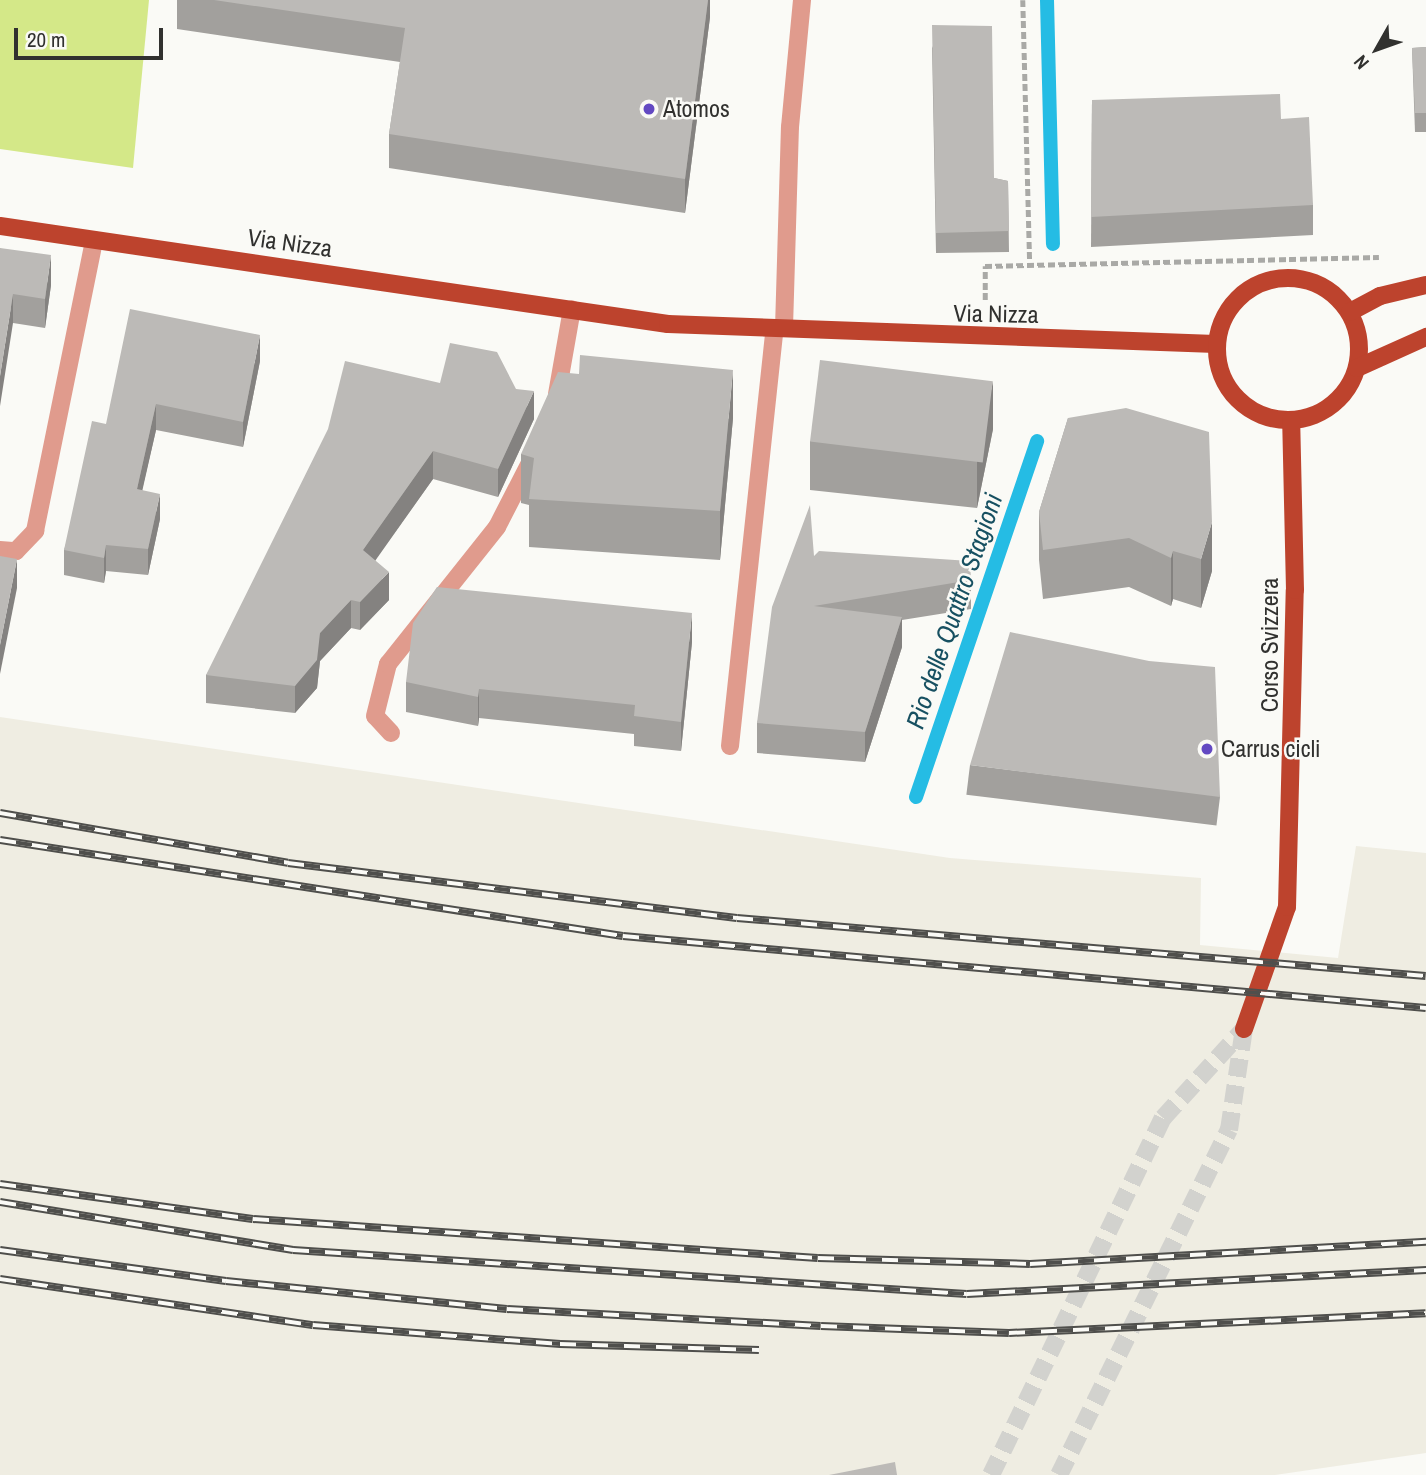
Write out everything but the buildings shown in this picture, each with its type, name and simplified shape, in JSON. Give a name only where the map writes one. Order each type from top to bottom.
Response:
[{"type":"main road","name":"Via Nizza","points":[[0,226],[667,324],[1216,344]]},
{"type":"main road","points":[[1271,278],[1315,283],[1350,312],[1360,349],[1357,368],[1333,405],[1291,420],[1246,407],[1219,368],[1216,344],[1233,303],[1271,278]]},
{"type":"main road","points":[[1350,312],[1380,296],[1426,285]]},
{"type":"main road","points":[[1357,368],[1426,337]]},
{"type":"main road","name":"Corso Svizzera","points":[[1244,1029],[1287,907],[1295,618],[1291,420]]},
{"type":"street","points":[[730,746],[780,328],[790,127],[802,0]]},
{"type":"street","points":[[0,550],[16,551],[36,531],[94,240]]},
{"type":"street","points":[[552,410],[572,309]]},
{"type":"street","points":[[391,733],[375,716],[388,664],[497,527],[537,446]]},
{"type":"path","points":[[1023,0],[1031,266]]},
{"type":"path","points":[[985,266],[1386,257]]},
{"type":"shaded area","points":[[0,717],[950,858],[1201,878],[1200,945],[1338,958],[1356,846],[1426,853],[1426,1453],[1275,1475],[0,1475]]},
{"type":"green space","points":[[0,0],[149,0],[133,168],[0,149]]},
{"type":"waterway","name":"Rio delle Quattro Stagioni","points":[[1047,0],[1053,244]]},
{"type":"waterway","name":"Rio delle Quattro Stagioni","points":[[916,797],[1037,441]]},
{"type":"tunnel","points":[[991,1475],[1163,1118],[1244,1029]]},
{"type":"tunnel","points":[[1059,1475],[1229,1130],[1244,1029]]},
{"type":"railway","points":[[0,813],[288,863],[737,918],[1426,976]]},
{"type":"railway","points":[[0,840],[623,936],[1426,1008]]},
{"type":"railway","points":[[0,1184],[253,1219],[818,1258],[1030,1264],[1426,1242]]},
{"type":"railway","points":[[0,1202],[293,1250],[967,1294],[1426,1270]]},
{"type":"railway","points":[[0,1250],[226,1281],[507,1309],[821,1326],[1009,1333],[1426,1313]]},
{"type":"railway","points":[[0,1279],[313,1325],[560,1344],[759,1350]]},
{"type":"place","name":"Atomos","points":[[649,109]]},
{"type":"place","name":"Carrus cicli","points":[[1207,749]]}]
